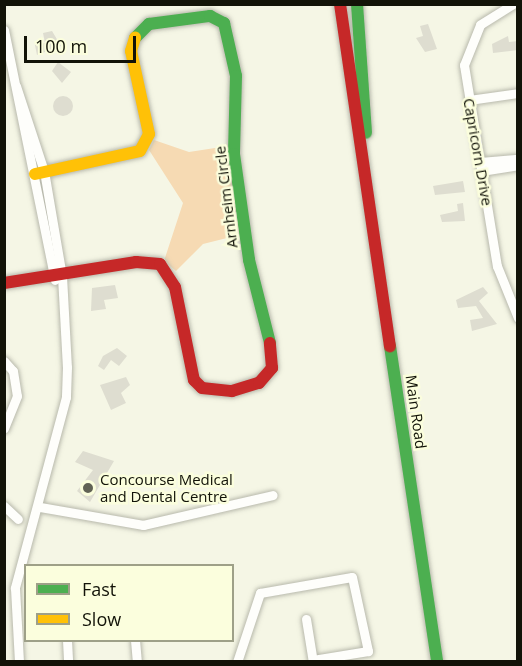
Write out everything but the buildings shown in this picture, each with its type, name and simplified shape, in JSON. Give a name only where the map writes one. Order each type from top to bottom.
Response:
[{"type":"street","name":"Main Road","points":[[340,4],[366,167],[437,662]]},
{"type":"street","name":"Main Road","points":[[357,4],[366,167]]},
{"type":"street","name":"Capricorn Drive","points":[[513,4],[489,17],[468,45],[469,100],[497,266],[518,318]]},
{"type":"street","name":"Arnheim Circle","points":[[40,173],[133,154],[146,146],[149,134],[131,44],[144,27],[210,16],[224,23],[236,76],[234,154],[249,260],[273,350],[269,374],[259,383],[232,391],[202,387],[194,380],[174,287],[160,264],[136,262],[58,277]]},
{"type":"street","points":[[4,30],[8,63],[40,173],[58,277],[66,397],[40,507],[15,588],[19,662]]},
{"type":"street","points":[[469,100],[518,93]]},
{"type":"street","points":[[481,166],[518,159]]},
{"type":"street","points":[[481,166],[518,165]]},
{"type":"street","points":[[4,284],[58,277]]},
{"type":"street","points":[[4,361],[13,371],[17,396],[4,428]]},
{"type":"street","points":[[40,507],[143,525],[273,495]]},
{"type":"street","points":[[4,506],[18,519]]},
{"type":"street","points":[[237,662],[260,592],[352,577],[370,662]]},
{"type":"street","points":[[4,594],[15,588]]},
{"type":"street","points":[[306,620],[313,661],[368,651]]},
{"type":"street","points":[[67,642],[68,662]]},
{"type":"street","points":[[135,642],[136,662]]},
{"type":"shaded area","points":[[154,140],[189,152],[228,146],[239,235],[203,244],[176,271],[164,261],[183,203],[149,150]]},
{"type":"traffic: fast","points":[[357,4],[366,133]]},
{"type":"traffic: fast","points":[[135,38],[149,24],[210,16],[224,23],[236,76],[234,154],[249,260],[270,343]]},
{"type":"traffic: fast","points":[[390,346],[437,662]]},
{"type":"traffic: slow","points":[[35,174],[140,151],[149,134],[131,51],[135,38]]},
{"type":"traffic: jam","points":[[340,4],[390,346]]},
{"type":"traffic: jam","points":[[4,283],[136,262],[160,264],[175,287],[194,380],[202,388],[232,391],[259,383],[272,368],[270,343]]},
{"type":"place","name":"Concourse Medical and Dental Centre","points":[[88,488]]}]
